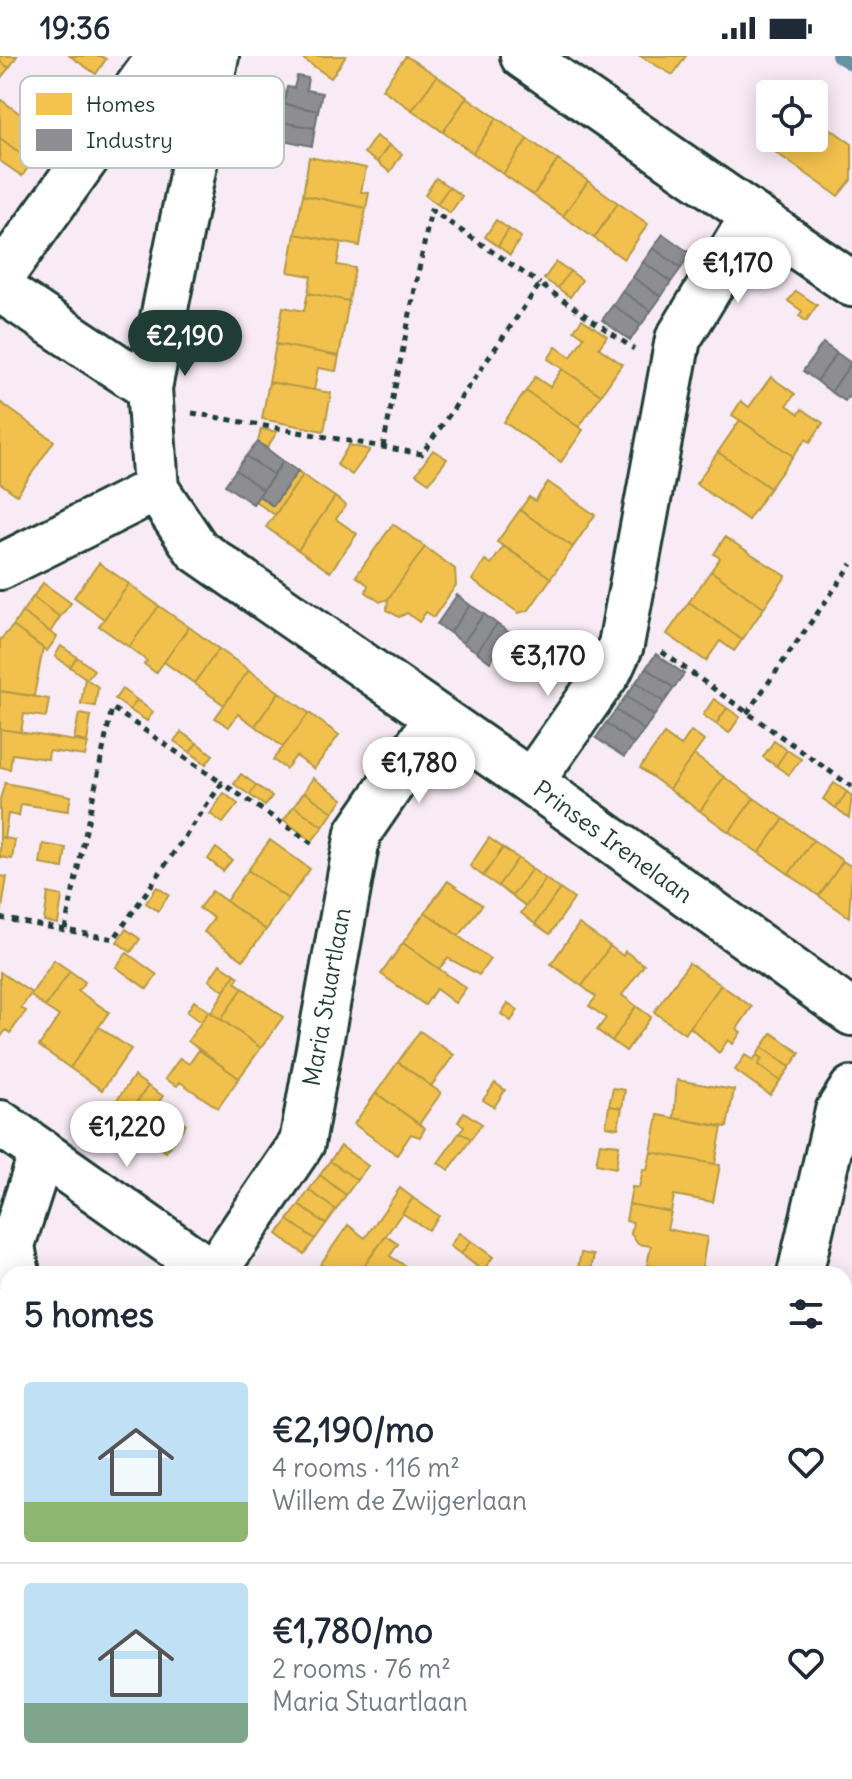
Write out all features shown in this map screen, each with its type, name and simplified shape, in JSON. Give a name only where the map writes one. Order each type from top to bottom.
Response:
[{"type":"street","points":[[523,56],[852,284]]},
{"type":"street","points":[[145,76],[157,60],[214,64]]},
{"type":"street","points":[[0,278],[79,168]]},
{"type":"street","points":[[0,567],[156,489],[149,396],[194,168]]},
{"type":"street","points":[[531,782],[609,671],[623,635],[678,339],[753,216]]},
{"type":"street","points":[[0,289],[149,396]]},
{"type":"street","name":"Prinses Irenelaan","points":[[156,489],[197,550],[531,782],[852,1013]]},
{"type":"street","name":"Maria Stuartlaan","points":[[218,1266],[302,1143],[349,869],[358,833],[437,718]]},
{"type":"street","points":[[802,1266],[838,1111],[852,1089]]},
{"type":"street","points":[[0,1123],[202,1266]]},
{"type":"street","points":[[16,1266],[12,1245],[42,1152]]},
{"type":"path","points":[[383,447],[431,210],[671,374]]},
{"type":"path","points":[[149,396],[422,454],[540,284]]},
{"type":"path","points":[[747,713],[852,564]]},
{"type":"path","points":[[623,635],[747,713],[852,787]]},
{"type":"path","points":[[65,929],[112,708],[349,869]]},
{"type":"path","points":[[0,918],[114,939],[222,783]]},
{"type":"building: Homes","points":[[0,56],[17,56],[9,68],[0,61]]},
{"type":"building: Homes","points":[[70,56],[101,56],[106,59],[96,74]]},
{"type":"building: Homes","points":[[299,56],[346,56],[331,78]]},
{"type":"building: Homes","points":[[406,56],[437,76],[412,110],[382,89]]},
{"type":"building: Homes","points":[[640,56],[686,56],[673,75]]},
{"type":"building: Homes","points":[[0,61],[9,68],[0,79]]},
{"type":"building: Homes","points":[[437,76],[467,97],[443,132],[412,110]]},
{"type":"building: Homes","points":[[467,97],[497,118],[473,153],[443,132]]},
{"type":"building: Homes","points":[[0,99],[20,114],[20,153],[0,138]]},
{"type":"building: Homes","points":[[497,118],[528,139],[503,174],[473,153]]},
{"type":"building: Homes","points":[[828,127],[852,144],[852,179],[838,196],[775,152],[828,152]]},
{"type":"building: Homes","points":[[376,136],[389,145],[377,162],[364,153]]},
{"type":"building: Homes","points":[[0,138],[20,153],[20,168],[28,168],[22,176],[0,161]]},
{"type":"building: Homes","points":[[528,139],[558,160],[533,195],[503,174]]},
{"type":"building: Homes","points":[[389,145],[402,154],[390,172],[377,162]]},
{"type":"building: Homes","points":[[309,157],[366,168],[361,192],[369,193],[366,208],[303,195]]},
{"type":"building: Homes","points":[[558,160],[588,181],[563,216],[533,195]]},
{"type":"building: Homes","points":[[436,178],[449,187],[437,204],[425,195]]},
{"type":"building: Homes","points":[[588,181],[618,203],[594,238],[563,216]]},
{"type":"building: Homes","points":[[449,187],[462,196],[450,213],[437,204]]},
{"type":"building: Homes","points":[[303,195],[366,208],[360,246],[295,234]]},
{"type":"building: Homes","points":[[618,203],[648,224],[624,259],[594,238]]},
{"type":"building: Homes","points":[[496,220],[509,229],[498,246],[485,237]]},
{"type":"building: Homes","points":[[509,229],[521,237],[510,255],[498,246]]},
{"type":"building: Homes","points":[[295,234],[341,242],[337,265],[355,268],[349,301],[308,293],[311,276],[288,272]]},
{"type":"building: Homes","points":[[556,262],[570,271],[558,288],[544,279]]},
{"type":"building: Homes","points":[[570,271],[582,280],[570,297],[558,288]]},
{"type":"building: Homes","points":[[796,291],[817,305],[806,321],[799,316],[802,311],[788,301]]},
{"type":"building: Homes","points":[[308,293],[349,301],[339,356],[276,344],[283,307],[304,311]]},
{"type":"building: Homes","points":[[582,319],[607,336],[599,348],[622,364],[601,395],[548,359],[556,347],[571,357],[584,337],[574,330]]},
{"type":"building: Homes","points":[[276,344],[339,356],[336,371],[318,368],[314,390],[269,382]]},
{"type":"building: Homes","points":[[562,369],[601,395],[579,427],[526,391],[535,377],[550,387]]},
{"type":"building: Homes","points":[[771,377],[795,394],[787,405],[799,414],[802,409],[823,423],[810,442],[806,439],[793,456],[732,415],[741,401],[749,407]]},
{"type":"building: Homes","points":[[269,382],[331,393],[324,431],[262,419]]},
{"type":"building: Homes","points":[[526,391],[583,430],[561,462],[504,422]]},
{"type":"building: Homes","points":[[0,402],[54,441],[17,495],[0,483]]},
{"type":"building: Homes","points":[[740,420],[793,456],[770,488],[718,452]]},
{"type":"building: Homes","points":[[261,429],[277,432],[267,448],[258,442]]},
{"type":"building: Homes","points":[[349,445],[370,450],[352,475],[337,465]]},
{"type":"building: Homes","points":[[433,450],[447,459],[429,483],[416,474]]},
{"type":"building: Homes","points":[[718,452],[770,488],[748,520],[696,484]]},
{"type":"building: Homes","points":[[298,471],[303,475],[275,515],[255,501],[259,496],[273,506]]},
{"type":"building: Homes","points":[[303,475],[335,497],[298,550],[266,527]]},
{"type":"building: Homes","points":[[548,482],[595,515],[573,547],[520,510],[529,497],[535,501]]},
{"type":"building: Homes","points":[[335,497],[346,505],[336,519],[357,534],[330,572],[298,550]]},
{"type":"building: Homes","points":[[520,510],[573,547],[551,578],[497,542]]},
{"type":"building: Homes","points":[[393,524],[425,547],[388,599],[380,602],[366,592],[368,585],[356,576]]},
{"type":"building: Homes","points":[[725,537],[786,576],[764,608],[711,571],[720,558],[714,554]]},
{"type":"building: Homes","points":[[504,546],[551,578],[529,610],[519,613],[472,580],[485,560],[491,564]]},
{"type":"building: Homes","points":[[425,547],[455,569],[456,585],[434,617],[426,612],[419,622],[407,613],[399,617],[387,610],[388,599]]},
{"type":"building: Homes","points":[[99,563],[129,584],[104,619],[74,597]]},
{"type":"building: Homes","points":[[711,571],[764,608],[742,640],[689,602]]},
{"type":"building: Homes","points":[[43,583],[71,603],[60,617],[33,597]]},
{"type":"building: Homes","points":[[129,584],[159,606],[129,647],[99,626]]},
{"type":"building: Homes","points":[[33,597],[60,617],[50,632],[22,612]]},
{"type":"building: Homes","points":[[689,602],[742,640],[734,651],[720,641],[706,661],[667,634]]},
{"type":"building: Homes","points":[[159,606],[189,627],[156,673],[144,664],[147,661],[129,647]]},
{"type":"building: Homes","points":[[22,612],[57,637],[47,651],[13,626]]},
{"type":"building: Homes","points":[[13,626],[43,648],[34,696],[0,691],[0,640]]},
{"type":"building: Homes","points":[[189,627],[219,649],[194,683],[164,662]]},
{"type":"building: Homes","points":[[61,646],[77,657],[70,667],[55,656]]},
{"type":"building: Homes","points":[[219,649],[249,670],[224,705],[194,683]]},
{"type":"building: Homes","points":[[77,657],[94,670],[87,679],[70,667]]},
{"type":"building: Homes","points":[[249,670],[279,692],[255,726],[238,714],[229,727],[215,718]]},
{"type":"building: Homes","points":[[85,678],[98,687],[95,706],[81,704]]},
{"type":"building: Homes","points":[[122,689],[137,700],[130,710],[115,699]]},
{"type":"building: Homes","points":[[0,691],[49,699],[46,717],[24,714],[21,732],[0,729]]},
{"type":"building: Homes","points":[[279,692],[309,713],[283,747],[255,726]]},
{"type":"building: Homes","points":[[714,699],[727,708],[716,724],[703,715]]},
{"type":"building: Homes","points":[[137,700],[153,712],[147,721],[130,710]]},
{"type":"building: Homes","points":[[727,708],[740,717],[729,733],[716,724]]},
{"type":"building: Homes","points":[[309,713],[339,735],[314,769],[296,756],[286,769],[273,760]]},
{"type":"building: Homes","points":[[79,714],[91,716],[87,742],[74,739]]},
{"type":"building: Homes","points":[[0,729],[88,743],[85,756],[49,751],[48,759],[12,754],[10,769],[0,767]]},
{"type":"building: Homes","points":[[691,731],[704,741],[669,789],[640,768],[664,734],[681,746]]},
{"type":"building: Homes","points":[[181,732],[197,743],[190,752],[174,741]]},
{"type":"building: Homes","points":[[774,741],[787,750],[776,766],[763,757]]},
{"type":"building: Homes","points":[[197,743],[213,755],[206,764],[190,752]]},
{"type":"building: Homes","points":[[787,750],[801,759],[789,775],[776,766]]},
{"type":"building: Homes","points":[[694,755],[724,777],[700,811],[669,789]]},
{"type":"building: Homes","points":[[241,774],[256,785],[250,795],[234,784]]},
{"type":"building: Homes","points":[[724,777],[754,798],[729,832],[700,811]]},
{"type":"building: Homes","points":[[313,778],[343,799],[333,812],[304,792]]},
{"type":"building: Homes","points":[[5,783],[71,796],[68,811],[21,804],[19,816],[8,814],[4,838],[0,837],[0,799]]},
{"type":"building: Homes","points":[[834,783],[847,792],[836,808],[823,799]]},
{"type":"building: Homes","points":[[256,785],[272,796],[265,806],[250,795]]},
{"type":"building: Homes","points":[[304,792],[333,812],[323,827],[294,806]]},
{"type":"building: Homes","points":[[847,792],[852,796],[849,818],[836,808]]},
{"type":"building: Homes","points":[[224,793],[238,804],[223,823],[210,814]]},
{"type":"building: Homes","points":[[754,798],[784,819],[759,853],[729,832]]},
{"type":"building: Homes","points":[[294,806],[323,827],[312,841],[284,820]]},
{"type":"building: Homes","points":[[784,819],[813,840],[789,874],[759,853]]},
{"type":"building: Homes","points":[[0,837],[15,840],[12,859],[0,857]]},
{"type":"building: Homes","points":[[489,838],[503,848],[483,876],[470,866]]},
{"type":"building: Homes","points":[[270,840],[310,869],[288,899],[248,870]]},
{"type":"building: Homes","points":[[813,840],[843,861],[819,896],[789,874]]},
{"type":"building: Homes","points":[[43,844],[66,848],[63,868],[40,864]]},
{"type":"building: Homes","points":[[216,848],[232,860],[223,871],[208,859]]},
{"type":"building: Homes","points":[[503,848],[518,858],[498,886],[483,876]]},
{"type":"building: Homes","points":[[518,858],[532,869],[512,896],[498,886]]},
{"type":"building: Homes","points":[[843,861],[852,867],[849,917],[819,896]]},
{"type":"building: Homes","points":[[532,869],[546,879],[526,906],[512,896]]},
{"type":"building: Homes","points":[[248,870],[288,899],[266,930],[226,901]]},
{"type":"building: Homes","points":[[0,876],[7,877],[1,915],[0,914]]},
{"type":"building: Homes","points":[[546,879],[560,889],[535,924],[521,913]]},
{"type":"building: Homes","points":[[448,881],[482,905],[459,936],[425,912]]},
{"type":"building: Homes","points":[[157,887],[169,895],[158,911],[146,903]]},
{"type":"building: Homes","points":[[560,889],[574,899],[550,934],[535,924]]},
{"type":"building: Homes","points":[[212,891],[266,930],[243,960],[204,932],[214,918],[199,908]]},
{"type":"building: Homes","points":[[48,893],[62,896],[58,924],[44,921]]},
{"type":"building: Homes","points":[[425,912],[490,959],[479,975],[448,958],[439,969],[403,943]]},
{"type":"building: Homes","points":[[579,924],[610,946],[582,986],[551,964]]},
{"type":"building: Homes","points":[[126,929],[140,939],[131,952],[117,942]]},
{"type":"building: Homes","points":[[403,943],[466,988],[455,1003],[436,989],[425,1005],[381,974]]},
{"type":"building: Homes","points":[[610,946],[623,956],[625,951],[644,965],[622,995],[636,1006],[612,1041],[597,1030],[606,1018],[589,1006],[596,997],[582,986]]},
{"type":"building: Homes","points":[[127,953],[157,975],[147,989],[116,967]]},
{"type":"building: Homes","points":[[54,960],[70,971],[45,1007],[30,995],[21,1008],[26,1011],[10,1033],[6,1030],[0,1038],[0,972],[32,993]]},
{"type":"building: Homes","points":[[689,963],[721,985],[685,1034],[654,1012]]},
{"type":"building: Homes","points":[[220,964],[235,974],[224,991],[209,980]]},
{"type":"building: Homes","points":[[70,971],[85,982],[78,991],[109,1012],[70,1068],[39,1046],[59,1016],[45,1007]]},
{"type":"building: Homes","points":[[235,974],[239,977],[235,982],[243,988],[221,1019],[211,1013]]},
{"type":"building: Homes","points":[[721,985],[752,1007],[737,1029],[741,1032],[733,1044],[728,1040],[719,1053],[690,1027]]},
{"type":"building: Homes","points":[[243,988],[283,1017],[261,1048],[221,1019]]},
{"type":"building: Homes","points":[[194,1001],[209,1011],[201,1022],[187,1012]]},
{"type":"building: Homes","points":[[508,1003],[518,1010],[511,1021],[501,1014]]},
{"type":"building: Homes","points":[[636,1006],[651,1017],[626,1051],[612,1041]]},
{"type":"building: Homes","points":[[209,1011],[261,1048],[239,1078],[188,1041]]},
{"type":"building: Homes","points":[[99,1027],[131,1049],[102,1090],[70,1068]]},
{"type":"building: Homes","points":[[420,1031],[454,1055],[431,1086],[398,1062]]},
{"type":"building: Homes","points":[[772,1033],[800,1053],[790,1067],[762,1047]]},
{"type":"building: Homes","points":[[762,1047],[790,1067],[780,1081],[758,1065],[762,1059],[757,1055]]},
{"type":"building: Homes","points":[[199,1050],[239,1078],[218,1108],[180,1082],[177,1086],[165,1079],[180,1058],[189,1064]]},
{"type":"building: Homes","points":[[745,1055],[753,1060],[757,1055],[762,1059],[758,1065],[780,1081],[770,1095],[735,1070]]},
{"type":"building: Homes","points":[[398,1062],[441,1093],[419,1124],[376,1093]]},
{"type":"building: Homes","points":[[134,1076],[148,1086],[123,1122],[109,1111]]},
{"type":"building: Homes","points":[[677,1080],[734,1090],[727,1127],[674,1118]]},
{"type":"building: Homes","points":[[495,1083],[505,1090],[494,1107],[483,1100]]},
{"type":"building: Homes","points":[[148,1086],[163,1096],[138,1132],[123,1122]]},
{"type":"building: Homes","points":[[613,1088],[625,1090],[622,1108],[609,1106]]},
{"type":"building: Homes","points":[[376,1093],[425,1128],[420,1137],[411,1134],[397,1155],[354,1124]]},
{"type":"building: Homes","points":[[157,1104],[171,1114],[152,1142],[138,1132]]},
{"type":"building: Homes","points":[[609,1106],[622,1108],[618,1128],[606,1126]]},
{"type":"building: Homes","points":[[464,1112],[482,1124],[471,1139],[460,1132],[464,1126],[458,1122]]},
{"type":"building: Homes","points":[[171,1114],[186,1124],[166,1152],[152,1142]]},
{"type":"building: Homes","points":[[658,1115],[722,1127],[715,1164],[651,1152]]},
{"type":"building: Homes","points":[[460,1132],[471,1139],[449,1170],[438,1163]]},
{"type":"building: Homes","points":[[600,1143],[619,1145],[616,1168],[596,1164]]},
{"type":"building: Homes","points":[[341,1146],[368,1166],[357,1180],[330,1161]]},
{"type":"building: Homes","points":[[651,1152],[720,1165],[713,1202],[674,1195],[671,1212],[629,1204],[632,1187],[639,1188]]},
{"type":"building: Homes","points":[[330,1161],[357,1180],[346,1195],[320,1175]]},
{"type":"building: Homes","points":[[320,1175],[346,1195],[336,1210],[309,1190]]},
{"type":"building: Homes","points":[[400,1188],[413,1198],[364,1266],[320,1265],[348,1225],[365,1238]]},
{"type":"building: Homes","points":[[309,1190],[336,1210],[326,1224],[299,1205]]},
{"type":"building: Homes","points":[[413,1198],[439,1216],[428,1230],[402,1213]]},
{"type":"building: Homes","points":[[629,1204],[671,1212],[667,1229],[707,1237],[702,1266],[647,1265],[651,1246],[638,1244],[631,1234],[633,1222],[626,1221]]},
{"type":"building: Homes","points":[[299,1205],[326,1224],[315,1239],[288,1220]]},
{"type":"building: Homes","points":[[288,1220],[315,1239],[304,1254],[277,1234]]},
{"type":"building: Homes","points":[[459,1233],[471,1241],[461,1254],[450,1246]]},
{"type":"building: Homes","points":[[386,1236],[398,1244],[390,1256],[405,1266],[364,1266]]},
{"type":"building: Homes","points":[[471,1241],[493,1257],[487,1266],[477,1266],[461,1254]]},
{"type":"building: Homes","points":[[581,1253],[594,1255],[592,1266],[578,1266]]},
{"type":"building: Industry","points":[[297,76],[308,78],[306,90],[322,93],[318,111],[284,104],[287,87],[294,88]]},
{"type":"building: Industry","points":[[284,104],[318,111],[315,128],[284,123]]},
{"type":"building: Industry","points":[[284,123],[315,128],[312,146],[284,140]]},
{"type":"building: Industry","points":[[663,234],[691,254],[681,268],[653,248]]},
{"type":"building: Industry","points":[[653,248],[681,268],[671,282],[643,262]]},
{"type":"building: Industry","points":[[643,262],[671,282],[661,297],[633,277]]},
{"type":"building: Industry","points":[[633,277],[661,297],[651,311],[622,291]]},
{"type":"building: Industry","points":[[622,291],[651,311],[641,325],[613,305]]},
{"type":"building: Industry","points":[[613,305],[641,325],[630,340],[602,320]]},
{"type":"building: Industry","points":[[823,343],[837,353],[817,381],[803,371]]},
{"type":"building: Industry","points":[[837,353],[851,363],[831,392],[817,381]]},
{"type":"building: Industry","points":[[851,363],[852,392],[845,401],[831,392]]},
{"type":"building: Industry","points":[[258,442],[283,461],[274,475],[246,456]]},
{"type":"building: Industry","points":[[246,456],[274,475],[263,490],[236,470]]},
{"type":"building: Industry","points":[[283,461],[298,471],[273,506],[259,496]]},
{"type":"building: Industry","points":[[236,470],[263,490],[253,504],[225,485]]},
{"type":"building: Industry","points":[[457,595],[470,605],[450,633],[437,624]]},
{"type":"building: Industry","points":[[470,605],[484,614],[463,643],[450,633]]},
{"type":"building: Industry","points":[[484,614],[497,624],[477,652],[463,643]]},
{"type":"building: Industry","points":[[497,624],[510,633],[490,662],[477,652]]},
{"type":"building: Industry","points":[[656,654],[684,674],[674,688],[646,668]]},
{"type":"building: Industry","points":[[646,668],[674,688],[664,702],[636,682]]},
{"type":"building: Industry","points":[[636,682],[664,702],[654,716],[626,696]]},
{"type":"building: Industry","points":[[626,696],[654,716],[644,730],[616,710]]},
{"type":"building: Industry","points":[[616,710],[644,730],[634,744],[606,723]]},
{"type":"building: Industry","points":[[606,723],[634,744],[624,757],[596,738]]},
{"type":"waterway","points":[[837,56],[852,65]]}]
